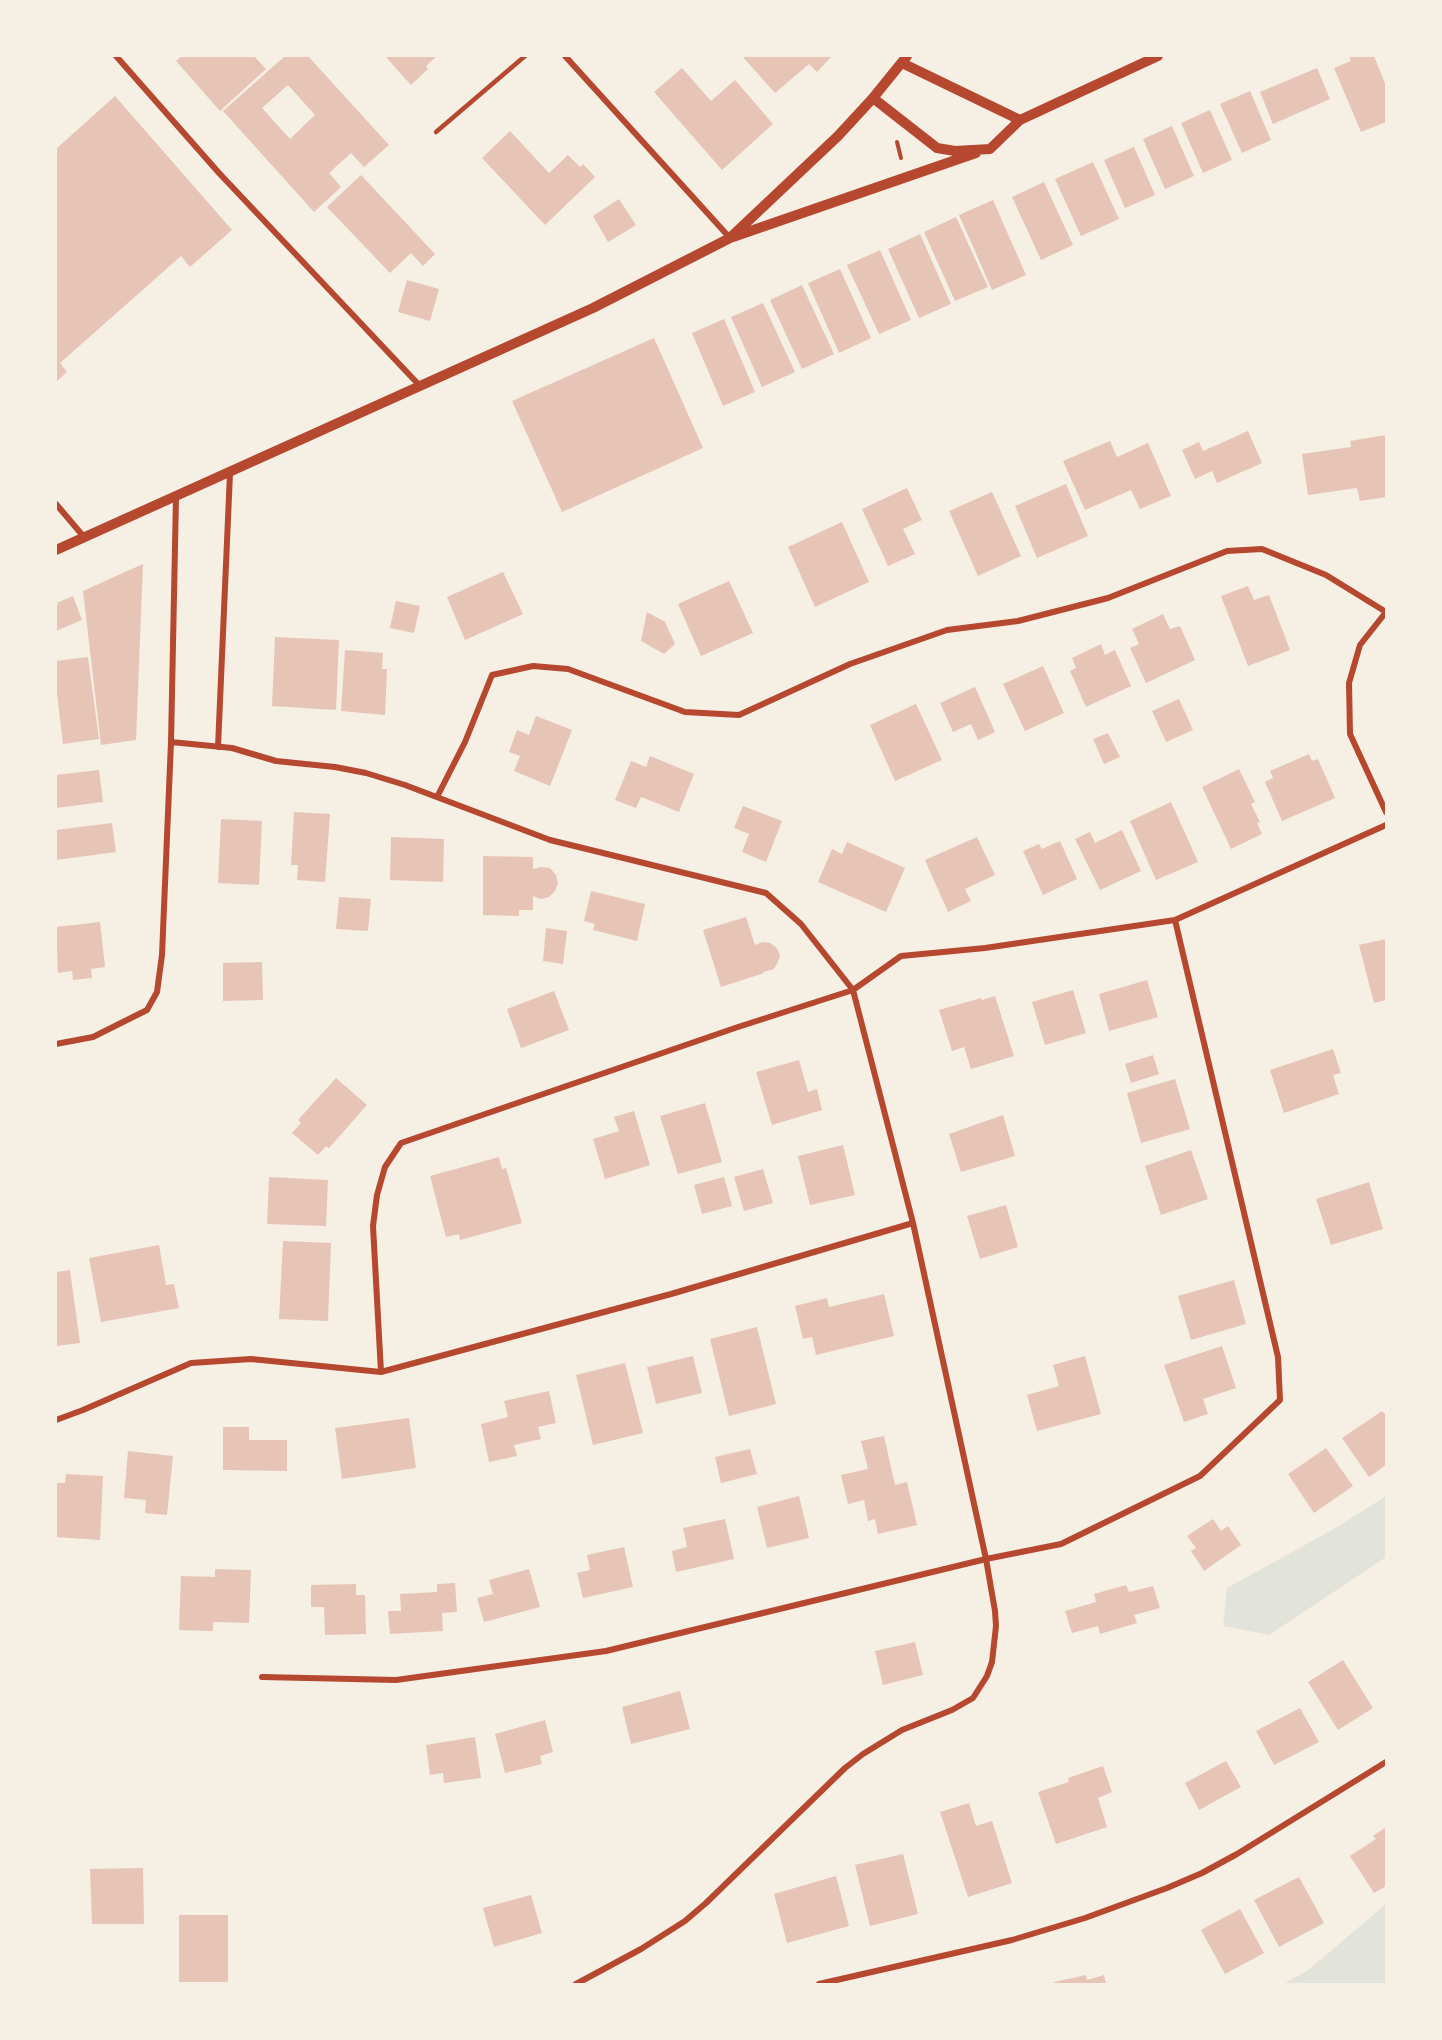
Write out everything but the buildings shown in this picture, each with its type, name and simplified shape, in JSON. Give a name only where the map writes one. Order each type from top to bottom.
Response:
[{"type":"street","points":[[116,56],[219,173],[420,386]]},
{"type":"street","points":[[565,56],[730,238]]},
{"type":"street","points":[[56,550],[593,308],[730,238],[990,148],[1020,120],[1158,56]]},
{"type":"street","points":[[730,238],[838,136],[905,59],[1020,120]]},
{"type":"street","points":[[873,98],[937,148],[956,151],[990,148]]},
{"type":"street","points":[[218,747],[230,473]]},
{"type":"street","points":[[56,1044],[93,1037],[147,1010],[157,992],[162,955],[171,742],[176,497]]},
{"type":"street","points":[[56,504],[84,537]]},
{"type":"street","points":[[437,797],[465,742],[492,675],[533,666],[568,669],[685,712],[739,715],[850,664],[947,630],[1018,621],[1108,598],[1227,551],[1262,549],[1326,575],[1386,612],[1360,645],[1349,683],[1350,734],[1386,812]]},
{"type":"street","points":[[171,742],[232,748],[276,761],[335,767],[366,773],[550,840],[766,893],[801,924],[853,990],[913,1223],[986,1559],[995,1611],[994,1645],[987,1676],[973,1698],[952,1710],[902,1730],[845,1768],[713,1897],[685,1921],[641,1949],[576,1984]]},
{"type":"street","points":[[381,1372],[373,1226],[377,1195],[385,1167],[401,1143],[724,1031],[853,990],[901,956],[986,948],[1175,920],[1386,825]]},
{"type":"street","points":[[262,1677],[396,1680],[606,1651],[986,1559],[1061,1544],[1200,1476],[1280,1400],[1278,1357],[1175,920]]},
{"type":"street","points":[[56,1420],[191,1364],[251,1359],[381,1372],[671,1294],[913,1223]]},
{"type":"street","points":[[819,1984],[1012,1940],[1084,1918],[1167,1888],[1237,1854],[1386,1762]]},
{"type":"lane","points":[[436,132],[525,56]]},
{"type":"path","points":[[896,139],[902,162]]},
{"type":"shaded area","points":[[1386,1496],[1386,1557],[1269,1635],[1223,1626],[1227,1588],[1339,1526]]},
{"type":"shaded area","points":[[1386,1904],[1386,1984],[1283,1984],[1307,1971]]}]
